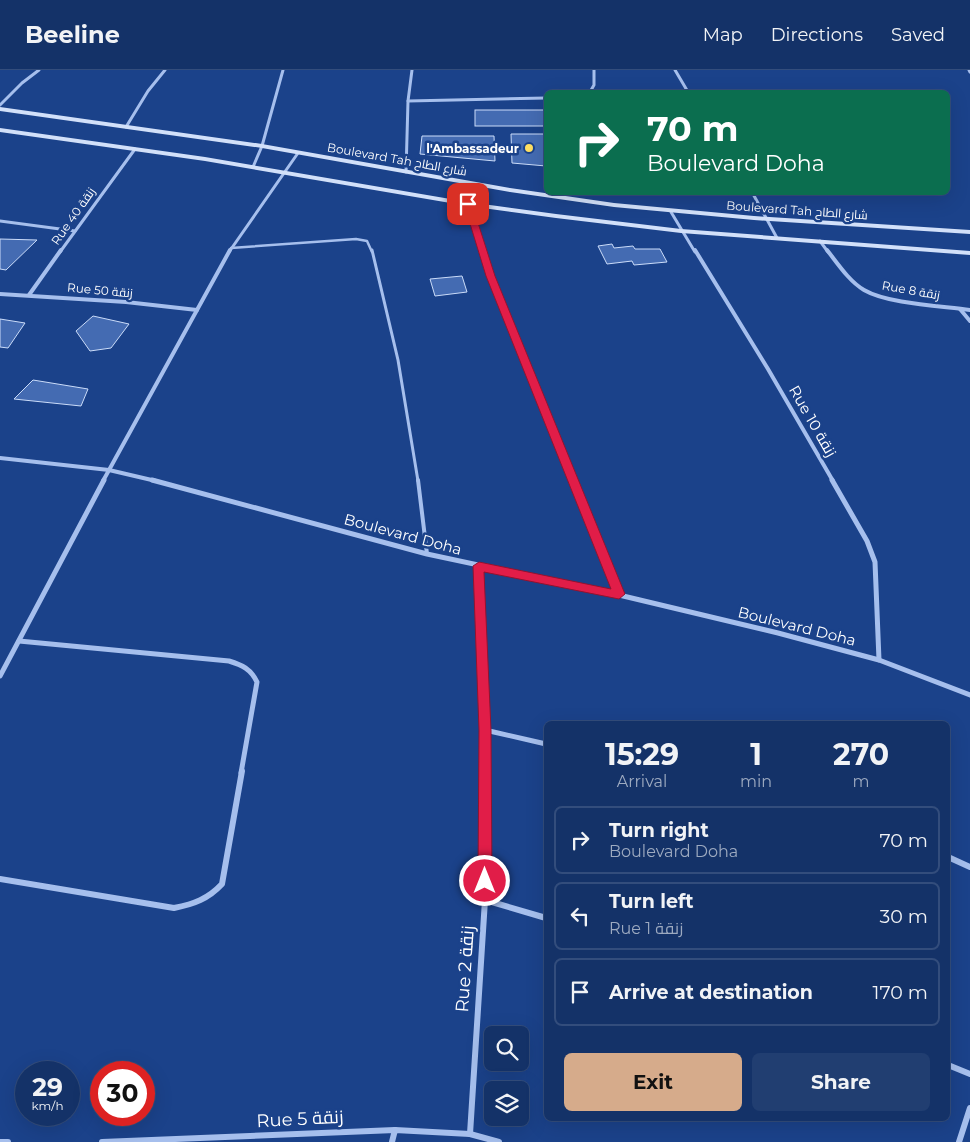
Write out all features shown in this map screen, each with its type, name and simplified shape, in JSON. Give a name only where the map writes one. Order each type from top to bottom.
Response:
[{"type":"street","points":[[0,107],[22,83],[40,70]]},
{"type":"street","points":[[126,126],[148,91],[165,70]]},
{"type":"street","points":[[253,167],[262,146],[283,70]]},
{"type":"street","points":[[406,172],[408,101],[412,70]]},
{"type":"street","points":[[591,90],[594,85],[594,70]]},
{"type":"street","points":[[675,70],[687,90]]},
{"type":"street","points":[[408,101],[544,98]]},
{"type":"street","name":"Boulevard Tah شارع الطاح","points":[[0,107],[262,146],[560,198],[671,212],[970,232]]},
{"type":"street","name":"Boulevard Tah شارع الطاح","points":[[0,130],[253,167],[468,204],[681,231],[970,252]]},
{"type":"street","name":"Rue 40 زنقة","points":[[29,295],[135,149]]},
{"type":"street","points":[[0,676],[109,470],[231,248],[298,153]]},
{"type":"street","points":[[754,195],[777,238]]},
{"type":"street","points":[[468,204],[490,276],[619,594]]},
{"type":"street","name":"Rue 10 زنقة","points":[[671,212],[768,370],[867,541],[875,562],[879,660]]},
{"type":"street","points":[[0,221],[75,231]]},
{"type":"street","name":"Rue 8 زنقة","points":[[820,241],[855,283],[866,291],[891,298],[970,310]]},
{"type":"street","name":"Rue 50 زنقة","points":[[0,294],[197,310]]},
{"type":"street","name":"Rue 8 زنقة","points":[[960,309],[970,321]]},
{"type":"street","name":"Boulevard Doha","points":[[0,458],[109,470],[427,554],[619,594],[879,660],[970,695]]},
{"type":"street","name":"Rue 2 زنقة","points":[[470,1134],[484,900],[485,730],[479,566]]},
{"type":"street","points":[[0,879],[174,908],[199,904],[214,894],[222,884],[256,682],[254,673],[241,665],[229,661],[19,641]]},
{"type":"street","points":[[485,730],[544,744]]},
{"type":"street","points":[[950,858],[970,867]]},
{"type":"street","points":[[484,900],[544,917]]},
{"type":"street","points":[[950,1065],[970,1074]]},
{"type":"street","points":[[958,1142],[970,1108]]},
{"type":"street","points":[[392,1142],[395,1130]]},
{"type":"street","name":"Rue 5 زنقة","points":[[102,1142],[395,1130],[470,1134],[499,1142]]},
{"type":"street","points":[[0,1142],[8,1142]]},
{"type":"lane","points":[[231,248],[356,239],[367,241],[371,246],[396,350],[422,498],[427,554]]},
{"type":"building","points":[[475,110],[544,110],[544,126],[475,126]]},
{"type":"building","name":"l'Ambassadeur","points":[[511,134],[544,134],[544,166],[512,163]]},
{"type":"building","points":[[422,136],[494,136],[495,161],[420,154]]},
{"type":"building","points":[[0,239],[37,240],[6,270],[0,269]]},
{"type":"building","points":[[612,244],[614,248],[633,246],[635,249],[660,249],[667,262],[634,265],[632,261],[607,264],[598,246]]},
{"type":"building","points":[[462,276],[467,292],[435,296],[430,279]]},
{"type":"building","points":[[93,316],[129,324],[111,348],[90,351],[76,331]]},
{"type":"building","points":[[0,319],[25,323],[8,348],[0,347]]},
{"type":"building","points":[[33,380],[88,389],[81,406],[14,399]]},
{"type":"place","name":"l'Ambassadeur","points":[[529,148]]},
{"type":"route","points":[[468,204],[490,276],[619,594],[479,566],[485,730],[485,881]]}]
